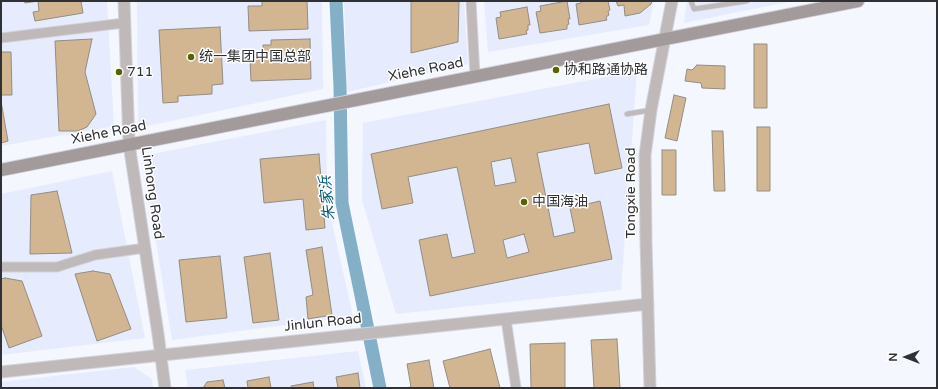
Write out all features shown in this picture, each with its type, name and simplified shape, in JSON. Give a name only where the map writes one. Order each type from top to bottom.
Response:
[{"type":"main road","name":"Xiehe Road","points":[[1,170],[664,39],[821,4],[858,1]]},
{"type":"street","name":"Linhong Road","points":[[124,1],[129,144],[165,388]]},
{"type":"street","points":[[470,1],[475,76]]},
{"type":"street","name":"Tongxie Road","points":[[650,388],[645,177],[647,133],[672,1]]},
{"type":"street","points":[[1,38],[124,23]]},
{"type":"street","points":[[1,267],[57,267],[95,255],[145,248]]},
{"type":"street","name":"Jinlun Road","points":[[1,372],[648,304]]},
{"type":"street","points":[[506,319],[516,388]]},
{"type":"lane","points":[[691,1],[694,9],[747,1]]},
{"type":"lane","points":[[627,114],[651,110]]},
{"type":"shaded area","points":[[1,1],[107,1],[114,126],[1,146]]},
{"type":"shaded area","points":[[137,1],[322,1],[323,89],[138,128]]},
{"type":"shaded area","points":[[344,1],[464,1],[468,64],[347,92]]},
{"type":"shaded area","points":[[484,1],[654,1],[649,25],[488,52]]},
{"type":"shaded area","points":[[687,1],[793,1],[684,23]]},
{"type":"shaded area","points":[[637,71],[621,290],[396,314],[362,200],[363,123]]},
{"type":"shaded area","points":[[326,120],[327,201],[353,316],[172,340],[142,156]]},
{"type":"shaded area","points":[[112,171],[145,338],[1,355],[1,194]]},
{"type":"shaded area","points":[[358,351],[366,388],[188,388],[185,370]]},
{"type":"shaded area","points":[[134,367],[152,379],[153,388],[1,388],[1,382]]},
{"type":"building","points":[[24,1],[38,1],[25,3]]},
{"type":"building","points":[[38,1],[81,1],[83,13],[35,21],[33,12],[39,11]]},
{"type":"building","points":[[262,1],[307,1],[308,29],[249,31],[248,6],[262,6]]},
{"type":"building","points":[[411,1],[459,1],[458,42],[411,53]]},
{"type":"building","points":[[567,1],[570,19],[568,19],[569,24],[567,25],[567,29],[540,33],[536,12],[541,11],[540,6]]},
{"type":"building","points":[[581,1],[608,1],[610,10],[608,11],[609,15],[606,17],[607,20],[579,25],[576,4],[581,3]]},
{"type":"building","points":[[616,1],[652,1],[651,4],[640,13],[625,16],[624,5],[618,6]]},
{"type":"building","points":[[527,7],[530,25],[528,25],[528,30],[526,31],[527,34],[499,39],[496,18],[501,17],[500,12]]},
{"type":"building","name":"统一集团中国总部","points":[[220,27],[223,84],[212,85],[212,94],[178,96],[178,102],[163,103],[159,30]]},
{"type":"building","points":[[92,39],[85,72],[96,114],[87,127],[78,131],[59,131],[55,41]]},
{"type":"building","points":[[310,39],[311,79],[251,81],[250,59],[263,58],[263,45],[271,45],[271,40]]},
{"type":"building","points":[[754,44],[767,44],[767,108],[754,108]]},
{"type":"building","points":[[1,52],[11,52],[12,95],[1,95]]},
{"type":"building","points":[[697,65],[725,66],[725,89],[702,88],[701,83],[685,81],[687,69],[692,70]]},
{"type":"building","points":[[674,95],[686,98],[677,141],[665,138]]},
{"type":"building","points":[[1,101],[8,141],[1,143]]},
{"type":"building","points":[[609,104],[622,168],[595,174],[589,143],[537,153],[554,237],[575,232],[570,208],[600,201],[612,259],[430,296],[419,240],[447,234],[452,258],[475,253],[457,167],[408,177],[413,203],[382,209],[371,154]],"holes":[[[511,158],[516,182],[495,186],[491,162]],[[524,234],[529,252],[507,258],[503,240]]]},
{"type":"building","points":[[757,127],[770,127],[770,191],[757,191]]},
{"type":"building","points":[[712,131],[723,131],[725,191],[714,191]]},
{"type":"building","points":[[662,150],[676,150],[676,195],[662,195]]},
{"type":"building","points":[[319,154],[325,228],[306,230],[303,199],[264,203],[260,159]]},
{"type":"building","points":[[57,191],[72,253],[30,254],[31,195]]},
{"type":"building","points":[[322,247],[332,315],[308,319],[306,297],[313,295],[306,250]]},
{"type":"building","points":[[270,253],[279,320],[253,323],[244,257]]},
{"type":"building","points":[[220,256],[227,318],[186,322],[179,260]]},
{"type":"building","points":[[93,271],[110,274],[131,329],[97,341],[75,274]]},
{"type":"building","points":[[5,278],[22,281],[42,336],[9,348],[1,325],[1,279]]},
{"type":"building","points":[[617,339],[620,388],[594,388],[591,340]]},
{"type":"building","points":[[565,343],[565,388],[531,388],[530,344]]},
{"type":"building","points":[[490,349],[500,388],[450,388],[443,361]]},
{"type":"building","points":[[429,360],[434,388],[404,388],[411,387],[407,364]]},
{"type":"building","points":[[358,373],[360,388],[338,388],[336,377]]},
{"type":"building","points":[[269,377],[271,388],[248,388],[247,381]]},
{"type":"building","points":[[223,380],[225,388],[203,388],[207,382]]},
{"type":"building","points":[[313,382],[314,388],[292,388],[291,386]]},
{"type":"waterway","name":"朱家浜","points":[[336,1],[340,87],[342,203],[380,388]]},
{"type":"place","name":"统一集团中国总部","points":[[191,57]]},
{"type":"place","name":"协和路通协路","points":[[556,70]]},
{"type":"place","name":"711","points":[[119,72]]},
{"type":"place","name":"中国海油","points":[[524,202]]}]
